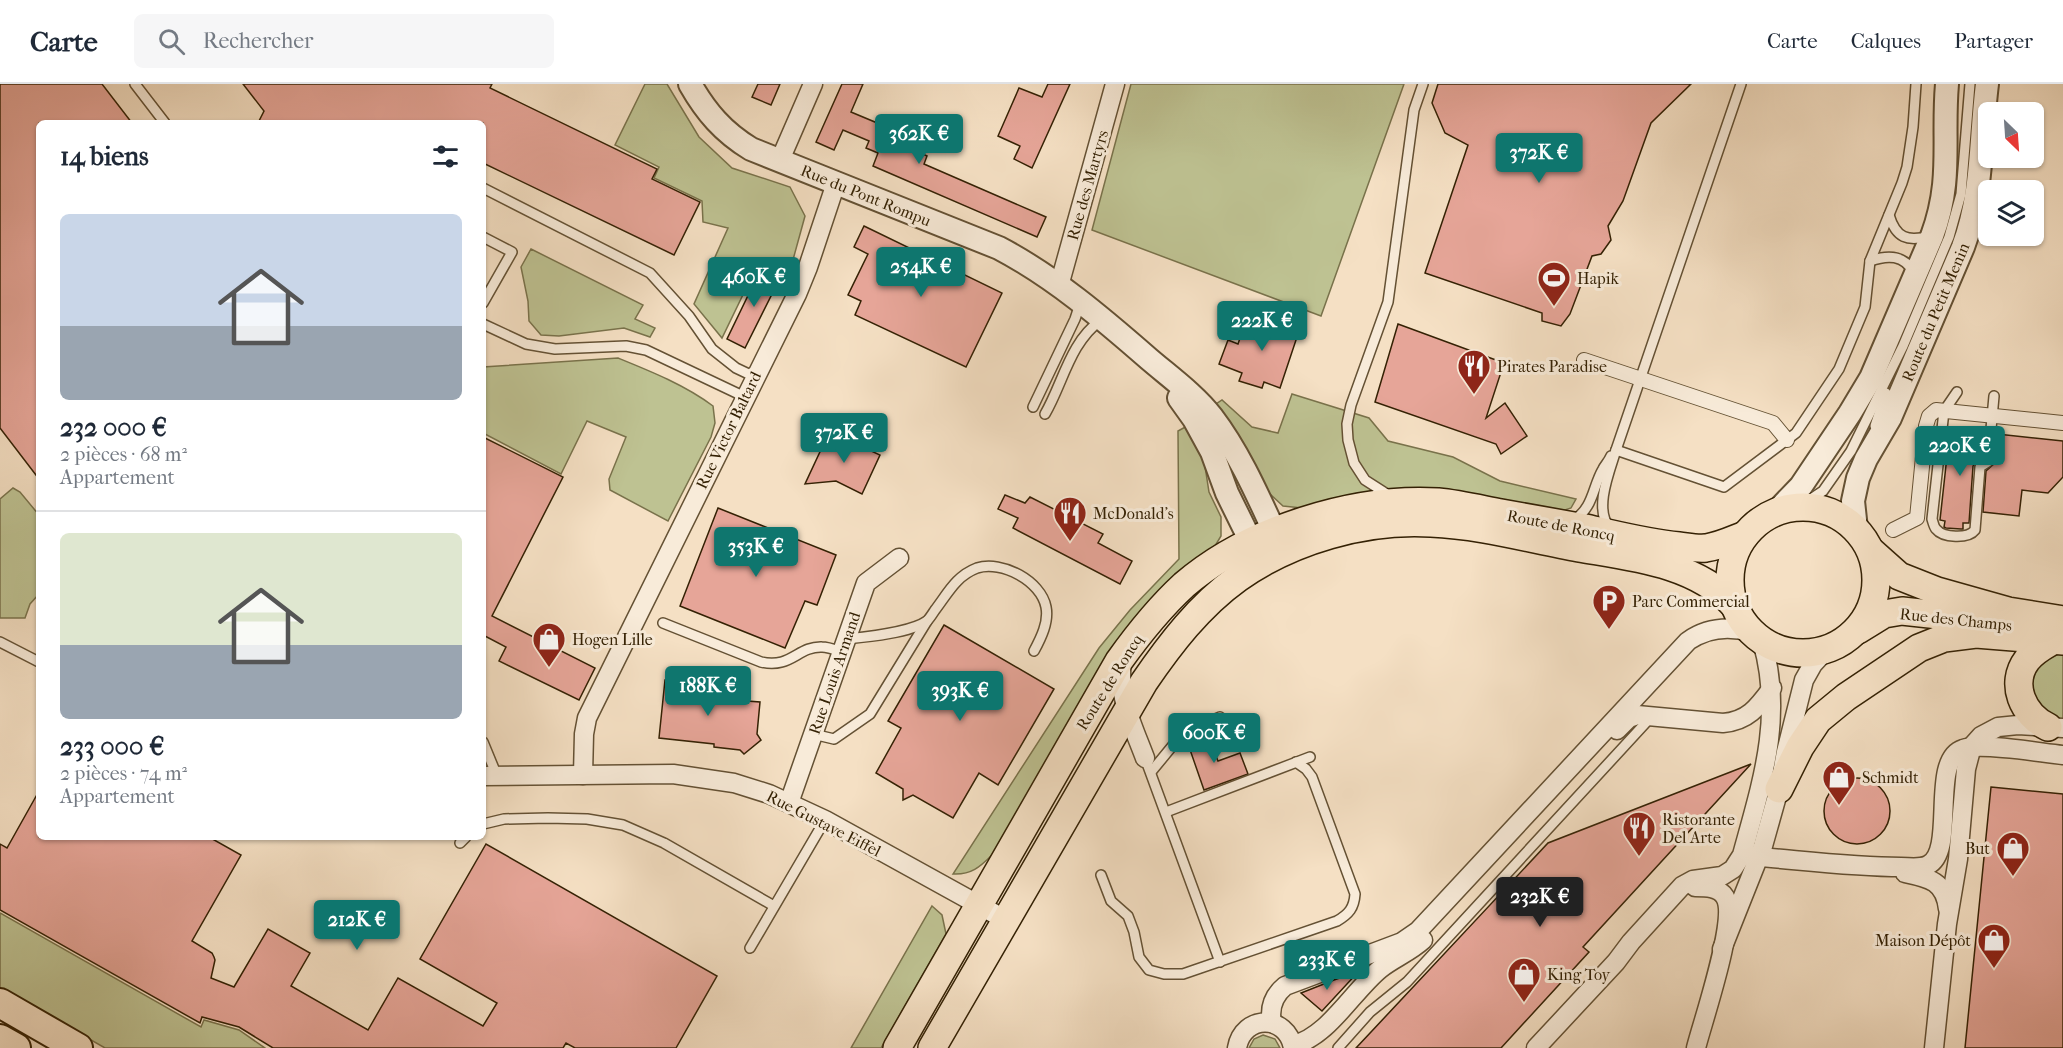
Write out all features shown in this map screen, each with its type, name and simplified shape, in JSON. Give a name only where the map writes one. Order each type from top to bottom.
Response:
[{"type":"highway","points":[[0,1003],[78,1048]]},
{"type":"highway","points":[[0,1039],[16,1048]]},
{"type":"main road","name":"Route de Roncq","points":[[932,1048],[1126,710],[1166,649],[1191,620],[1268,548],[1309,519],[1340,511],[1400,502],[1447,503],[1670,545],[1703,549],[1718,546],[1745,535]]},
{"type":"main road","points":[[1789,508],[1830,512],[1849,522],[1863,540],[1876,572],[1875,594],[1868,615],[1854,632],[1837,645],[1808,653],[1789,652],[1757,637],[1741,620],[1734,605],[1730,587],[1730,568],[1735,550],[1745,535],[1760,520],[1789,508]]},
{"type":"main road","name":"Route de Roncq","points":[[897,1048],[1123,655],[1145,625],[1183,586],[1215,562],[1268,548],[1369,527],[1407,523],[1441,523],[1646,560],[1703,580],[1723,593],[1734,605]]},
{"type":"main road","name":"Rue des Champs","points":[[1863,540],[1899,576],[1937,591],[2007,611],[2061,633]]},
{"type":"main road","name":"Rue des Champs","points":[[1854,632],[1884,614],[1902,611],[1973,618],[2061,633]]},
{"type":"main road","points":[[2056,728],[2034,718],[2023,704],[2019,679],[2021,670],[2036,650],[2061,633]]},
{"type":"main road","points":[[1779,789],[1800,747],[1818,720],[1846,697],[1919,648],[1944,638],[1966,634],[2061,633]]},
{"type":"street","name":"Rue du Pont Rompu","points":[[690,84],[704,108],[722,128],[751,148],[999,248],[1027,264],[1103,318],[1195,398],[1216,422],[1240,463],[1268,548]]},
{"type":"street","points":[[780,160],[813,84]]},
{"type":"street","name":"Rue des Martyrs","points":[[1059,286],[1115,84]]},
{"type":"street","name":"Route du Petit Menin","points":[[1789,508],[1801,486],[1857,403],[1875,370],[1932,236],[1940,212],[1947,170],[1947,84]]},
{"type":"street","name":"Route du Petit Menin","points":[[1863,540],[1854,495],[1861,469],[1890,418],[1968,235],[1979,182],[1987,84]]},
{"type":"street","name":"Rue Victor Baltard","points":[[583,775],[586,718],[804,278],[836,183]]},
{"type":"street","points":[[1584,360],[1773,423],[1787,440]]},
{"type":"street","points":[[1893,530],[1917,518],[1926,426],[1929,416],[1936,410],[2063,423]]},
{"type":"street","name":"Rue Louis Armand","points":[[789,803],[866,583],[898,558]]},
{"type":"street","points":[[1272,1023],[1273,1003],[1277,993],[1285,986],[1402,942],[1418,931],[1688,641],[1708,630],[1719,628],[1734,628],[1757,637],[1770,668],[1772,714],[1765,768],[1742,855],[1728,873],[1716,878],[1693,879],[1686,882],[1536,1048]]},
{"type":"street","points":[[1722,949],[1760,857],[1779,789],[1804,680],[1813,664],[1827,649]]},
{"type":"street","points":[[1123,655],[1120,680],[1126,710],[1148,765]]},
{"type":"street","points":[[1237,1048],[1241,1035],[1251,1026],[1264,1022],[1272,1023],[1287,1033],[1293,1046],[1304,1043],[1316,1035],[1374,975],[1416,946],[1624,722],[1637,715],[1723,723],[1736,721],[1755,711],[1772,688]]},
{"type":"street","points":[[1934,1048],[1948,911],[1958,859],[1966,769],[1972,746],[1981,736],[1998,727],[2018,725],[2056,728]]},
{"type":"street","points":[[1760,857],[1883,868],[1919,867],[1931,864],[1940,847],[1949,761],[1956,752],[1972,746],[2063,755]]},
{"type":"street","name":"Rue Gustave Eiffel","points":[[490,776],[673,774],[734,783],[789,803],[825,820],[1006,921]]},
{"type":"street","points":[[1883,868],[1932,880],[1945,894],[1948,911]]},
{"type":"street","points":[[1677,892],[1696,887],[1711,888],[1722,893],[1726,898],[1729,912],[1722,949],[1696,1048]]},
{"type":"lane","points":[[135,84],[163,120]]},
{"type":"lane","points":[[1400,502],[1365,480],[1354,463],[1348,440],[1347,424],[1351,405],[1388,302],[1414,110],[1423,84]]},
{"type":"lane","points":[[1617,535],[1605,523],[1604,493],[1616,450],[1741,84]]},
{"type":"lane","points":[[1616,450],[1724,487],[1796,433],[1839,369],[1865,307],[1870,261],[1907,166],[1916,84]]},
{"type":"lane","points":[[1789,508],[1823,491],[1843,464],[1866,423],[1903,346],[1949,237],[1959,206],[1970,84]]},
{"type":"lane","points":[[486,190],[650,273],[689,316],[712,349],[736,368],[755,377]]},
{"type":"lane","points":[[1889,215],[1893,228],[1898,234],[1920,239],[1932,236]]},
{"type":"lane","points":[[486,239],[512,252],[486,298]]},
{"type":"lane","points":[[1870,261],[1879,257],[1898,257],[1911,267],[1915,275]]},
{"type":"lane","points":[[1033,407],[1076,320],[1081,302]]},
{"type":"lane","points":[[1045,414],[1080,341],[1103,318]]},
{"type":"lane","points":[[486,325],[526,344],[555,349],[626,346],[646,350],[745,397]]},
{"type":"lane","points":[[1861,469],[1903,346]]},
{"type":"lane","points":[[1957,392],[1944,411],[1932,519],[1935,528],[1941,534],[1966,536],[1971,535],[1974,530],[1980,467],[1988,462],[1994,396]]},
{"type":"lane","points":[[1565,525],[1585,511],[1595,492],[1602,470],[1616,450]]},
{"type":"lane","points":[[813,734],[834,739],[870,714],[927,621],[951,587],[969,571],[994,566],[1007,569],[1033,585],[1042,596],[1047,618],[1042,636],[1034,651]]},
{"type":"lane","points":[[663,623],[774,665],[816,648],[844,645],[927,621]]},
{"type":"lane","points":[[0,642],[36,660]]},
{"type":"lane","points":[[1338,1048],[1370,1012],[1407,982],[1652,716]]},
{"type":"lane","points":[[1220,717],[1182,733],[1148,765],[1220,962]]},
{"type":"lane","points":[[486,757],[490,776]]},
{"type":"lane","points":[[1166,812],[1310,757]]},
{"type":"lane","points":[[1101,875],[1111,901],[1128,916],[1139,957],[1149,970],[1164,974],[1183,975],[1337,921],[1347,915],[1354,905],[1355,894],[1312,777],[1296,762]]},
{"type":"lane","points":[[486,823],[504,819],[548,818],[587,819],[623,825],[664,843],[774,906]]},
{"type":"lane","points":[[750,948],[825,820]]},
{"type":"green space","points":[[645,84],[667,84],[699,137],[732,168],[790,187],[805,216],[788,278],[765,266],[760,274],[754,272],[722,338],[694,304],[728,228],[703,222],[702,201],[654,178],[659,167],[615,145]]},
{"type":"green space","points":[[1131,84],[1404,84],[1321,316],[1092,230]]},
{"type":"green space","points":[[531,249],[643,305],[635,319],[655,328],[650,337],[624,328],[559,336],[541,335],[529,321],[528,301],[521,267]]},
{"type":"green space","points":[[618,358],[679,385],[713,406],[715,423],[711,437],[668,521],[610,490],[609,479],[626,437],[587,421],[561,474],[486,435],[486,367]]},
{"type":"green space","points":[[1292,394],[1369,418],[1388,441],[1453,457],[1500,481],[1576,499],[1571,508],[1556,513],[1283,506],[1269,493],[1216,404],[1222,400],[1252,427],[1278,433]]},
{"type":"green space","points":[[1187,426],[1204,460],[1209,492],[1221,517],[1221,536],[992,855],[975,869],[953,874],[1099,648],[1130,610],[1179,559],[1178,431]]},
{"type":"green space","points":[[13,488],[20,492],[36,511],[36,597],[30,604],[25,618],[0,618],[0,499]]},
{"type":"green space","points":[[2063,653],[2063,719],[2046,717],[2037,708],[2030,681],[2035,670],[2043,661]]},
{"type":"green space","points":[[932,906],[942,915],[946,934],[881,1048],[851,1048]]},
{"type":"green space","points":[[0,913],[201,1027],[204,1020],[239,1030],[265,1048],[105,1048],[0,988]]},
{"type":"green space","points":[[1263,1035],[1275,1039],[1280,1048],[1249,1048],[1254,1039]]},
{"type":"building","points":[[0,84],[102,84],[130,120],[36,120],[36,475],[0,428]]},
{"type":"building","points":[[243,84],[492,84],[490,88],[657,169],[652,179],[700,202],[674,255],[486,164],[486,120],[260,120],[264,111]]},
{"type":"building","points":[[758,84],[780,84],[771,105],[752,97]]},
{"type":"building","points":[[842,84],[863,84],[851,112],[882,125],[878,134],[927,156],[924,164],[1046,217],[1037,237],[873,166],[878,153],[866,148],[869,141],[843,130],[834,150],[816,142]]},
{"type":"building","points":[[1048,84],[1070,84],[1032,168],[1014,159],[1020,146],[998,136],[1019,88],[1042,97]]},
{"type":"building","points":[[1438,84],[1691,84],[1651,123],[1623,201],[1608,226],[1611,240],[1601,254],[1592,256],[1570,314],[1561,326],[1542,321],[1542,313],[1425,273],[1468,145],[1445,133],[1432,103]]},
{"type":"building","points":[[864,226],[1002,293],[966,367],[855,315],[861,301],[848,295],[868,254],[854,247]]},
{"type":"building","points":[[767,269],[781,276],[745,348],[727,339],[757,277],[762,279]]},
{"type":"building","points":[[1248,315],[1274,325],[1276,318],[1300,328],[1280,388],[1264,382],[1262,388],[1239,381],[1242,373],[1219,364],[1228,340],[1238,344]]},
{"type":"building","points":[[1398,324],[1504,363],[1486,418],[1505,403],[1527,436],[1501,454],[1496,444],[1375,402]]},
{"type":"building","points":[[1950,429],[1984,433],[1982,458],[1973,466],[1969,523],[1963,523],[1963,529],[1946,528],[1944,527],[1945,521],[1940,520]]},
{"type":"building","points":[[835,434],[880,455],[862,494],[836,481],[805,484],[826,439],[830,442]]},
{"type":"building","points":[[1997,434],[2063,441],[2063,477],[2048,493],[2022,490],[2019,516],[1983,512],[1986,471],[1995,463]]},
{"type":"building","points":[[486,438],[563,477],[492,616],[595,668],[579,700],[499,661],[506,647],[486,637]]},
{"type":"building","name":"McDonald's","points":[[1005,495],[1025,503],[1030,497],[1103,534],[1098,543],[1132,561],[1120,584],[1013,528],[1018,518],[998,509]]},
{"type":"building","points":[[718,508],[836,555],[817,605],[805,601],[785,648],[680,606]]},
{"type":"building","points":[[944,625],[1054,689],[998,785],[979,773],[953,818],[913,795],[903,800],[903,789],[876,773],[901,728],[888,721]]},
{"type":"building","points":[[665,680],[721,684],[720,699],[760,702],[757,734],[761,740],[744,754],[740,750],[714,747],[714,744],[659,738]]},
{"type":"building","points":[[1207,733],[1218,761],[1240,753],[1248,774],[1204,790],[1187,741]]},
{"type":"building","points":[[1751,764],[1583,947],[1589,952],[1501,1048],[1356,1048],[1548,843]]},
{"type":"building","points":[[1857,778],[1870,781],[1880,788],[1887,798],[1890,811],[1887,824],[1880,834],[1870,841],[1857,844],[1844,841],[1834,834],[1827,824],[1824,811],[1827,798],[1834,788],[1844,781]]},
{"type":"building","points":[[1991,787],[2063,794],[2063,1048],[1965,1048]]},
{"type":"building","points":[[36,796],[36,840],[214,840],[241,855],[192,941],[212,953],[215,960],[211,978],[234,987],[268,929],[310,953],[291,986],[368,1030],[398,978],[483,1026],[497,1003],[420,959],[486,844],[717,976],[676,1048],[575,1048],[566,1043],[563,1048],[273,1048],[239,1027],[202,1017],[200,1023],[0,910],[0,844],[7,848]]},
{"type":"building","points":[[1359,971],[1322,1011],[1301,993],[1334,980]]},
{"type":"place","name":"Hapik","points":[[1554,307]]},
{"type":"place","name":"Pirates Paradise","points":[[1474,395]]},
{"type":"place","name":"McDonald's","points":[[1070,542]]},
{"type":"place","name":"Parc Commercial","points":[[1609,630]]},
{"type":"place","name":"Hogen Lille","points":[[549,668]]},
{"type":"place","name":"Schmidt","points":[[1839,806]]},
{"type":"place","name":"Ristorante Del Arte","points":[[1639,857]]},
{"type":"place","name":"But","points":[[2013,877]]},
{"type":"place","name":"Maison Dépôt","points":[[1994,969]]},
{"type":"place","name":"King Toy","points":[[1524,1003]]}]
